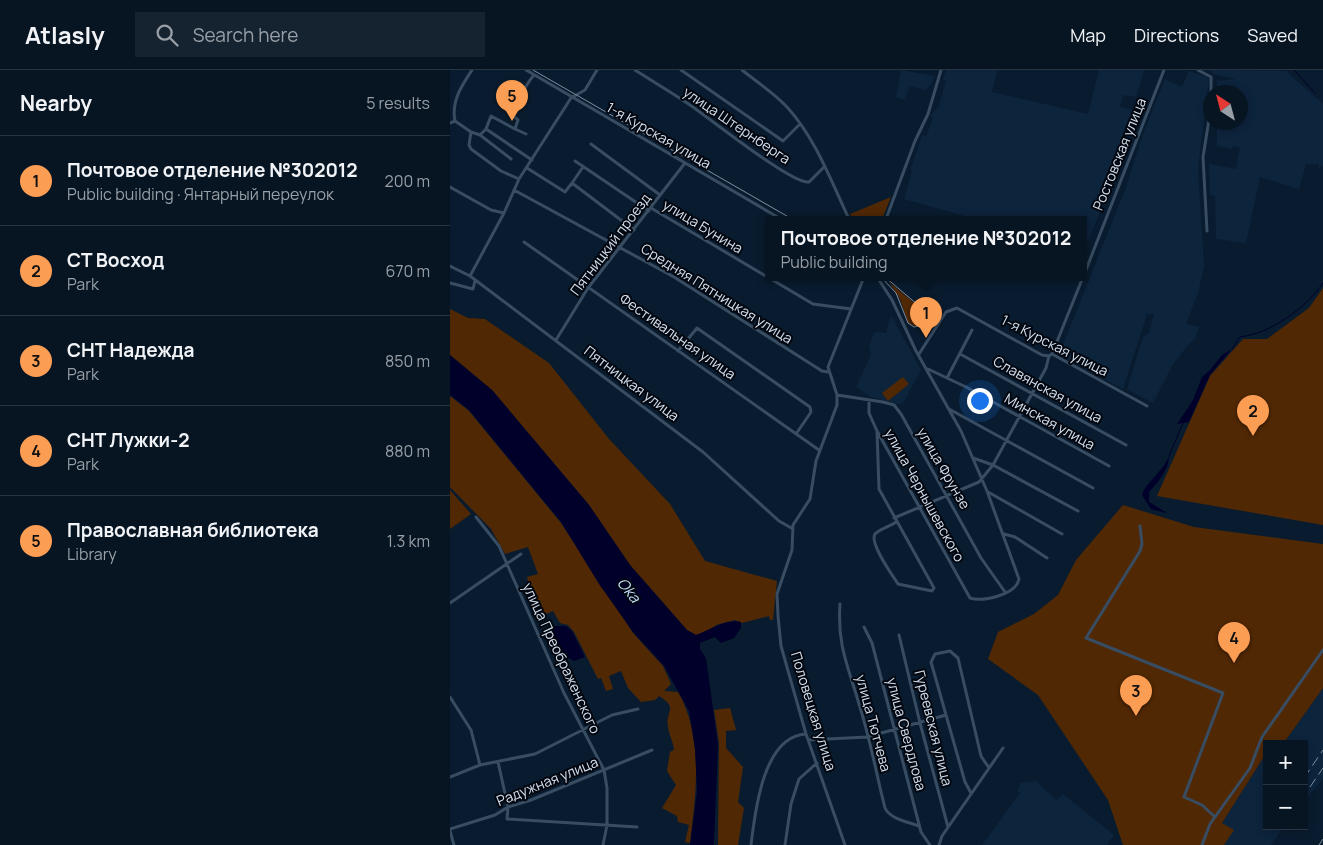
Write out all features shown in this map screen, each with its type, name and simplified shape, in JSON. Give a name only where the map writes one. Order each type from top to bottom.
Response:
[{"type":"street","points":[[455,121],[458,92],[472,70]]},
{"type":"street","name":"1-я Курская улица","points":[[526,70],[776,216]]},
{"type":"street","points":[[470,276],[504,213],[519,179],[571,98],[584,90],[597,70]]},
{"type":"street","name":"улица Штернберга","points":[[635,70],[687,103],[800,181],[809,182],[824,167]]},
{"type":"street","points":[[681,70],[783,141],[800,124]]},
{"type":"street","points":[[742,70],[777,97],[812,140],[848,216]]},
{"type":"street","points":[[887,216],[915,141],[928,114],[941,70]]},
{"type":"street","name":"Ростовская улица","points":[[1087,266],[1164,70]]},
{"type":"street","points":[[1198,70],[1211,77],[1211,85]]},
{"type":"street","points":[[515,129],[518,120],[511,114],[520,102],[522,91],[534,75]]},
{"type":"street","points":[[450,106],[455,107]]},
{"type":"street","points":[[480,135],[486,129],[492,116],[526,134]]},
{"type":"street","points":[[450,123],[455,121]]},
{"type":"street","points":[[455,121],[471,132],[480,135],[484,140],[511,159]]},
{"type":"street","points":[[486,129],[532,160]]},
{"type":"street","points":[[1207,130],[1203,157],[1207,231]]},
{"type":"street","points":[[471,132],[469,145],[471,149],[501,172],[519,179]]},
{"type":"street","points":[[591,144],[660,195]]},
{"type":"street","name":"улица Бунина","points":[[576,161],[650,209],[765,276]]},
{"type":"street","name":"Пятницкий проезд","points":[[556,340],[588,288],[685,162]]},
{"type":"street","points":[[527,168],[565,192],[583,167]]},
{"type":"street","points":[[572,183],[634,230]]},
{"type":"street","points":[[450,187],[491,210],[504,213]]},
{"type":"street","name":"Средняя Пятницкая улица","points":[[514,190],[674,277],[761,334],[822,371],[828,372]]},
{"type":"street","name":"Фестивальная улица","points":[[524,242],[819,450]]},
{"type":"street","name":"Пятницкая улица","points":[[450,266],[470,276],[703,452],[779,521],[793,529]]},
{"type":"street","points":[[450,283],[468,289],[474,287],[475,281]]},
{"type":"street","name":"улица Бунина","points":[[774,281],[813,304],[851,309]]},
{"type":"street","points":[[793,529],[795,520],[810,499],[819,450],[837,405],[837,395],[828,372],[862,281]]},
{"type":"street","points":[[880,281],[892,300],[948,408],[973,457],[987,491],[1018,579],[1017,585],[1005,592]]},
{"type":"street","name":"Ростовская улица","points":[[894,518],[972,486],[993,465],[1046,368],[1081,281]]},
{"type":"street","name":"1-я Курская улица","points":[[919,354],[946,312],[957,308],[1042,355],[1050,355],[1147,406]]},
{"type":"street","points":[[678,351],[697,328],[812,410],[796,434]]},
{"type":"street","points":[[947,378],[972,330]]},
{"type":"street","name":"Славянская улица","points":[[960,354],[1126,445]]},
{"type":"street","name":"Минская улица","points":[[927,368],[1109,466]]},
{"type":"street","name":"улица Фрунзе","points":[[837,395],[890,404],[901,414],[981,558],[1005,592]]},
{"type":"street","name":"улица Чернышевского","points":[[869,400],[869,413],[876,430],[970,598],[976,600],[1005,592]]},
{"type":"street","points":[[948,408],[1093,488]]},
{"type":"street","points":[[876,430],[879,489],[934,588],[932,591],[898,584],[873,541],[876,534],[896,522]]},
{"type":"street","points":[[973,457],[993,465],[1078,511]]},
{"type":"street","points":[[987,491],[1062,534]]},
{"type":"street","name":"улица Преображенского","points":[[476,517],[499,546],[583,732],[604,770],[607,788],[607,825],[603,845]]},
{"type":"street","points":[[1140,526],[1142,544],[1140,551],[1086,638],[1223,693],[1184,797],[1202,805],[1215,817]]},
{"type":"street","name":"Половецкая улица","points":[[793,529],[792,550],[780,580],[777,594],[782,646],[806,734],[845,845]]},
{"type":"street","points":[[1003,534],[1015,537],[1047,558]]},
{"type":"street","points":[[450,604],[521,554]]},
{"type":"street","name":"улица Тютчева","points":[[840,604],[839,622],[842,652],[860,704],[886,812],[919,826]]},
{"type":"street","name":"улица Свердлова","points":[[864,627],[872,643],[893,731],[919,826],[930,845]]},
{"type":"street","name":"Гуреевская улица","points":[[899,635],[948,827]]},
{"type":"street","points":[[1202,845],[1215,817],[1250,768],[1262,737],[1323,650]]},
{"type":"street","points":[[971,794],[965,782],[946,715],[932,657],[935,654],[950,651],[958,658],[981,756],[989,768]]},
{"type":"street","points":[[450,697],[471,730],[480,765]]},
{"type":"street","points":[[450,777],[480,765],[535,754],[583,732],[612,715],[638,710]]},
{"type":"street","points":[[808,740],[867,737],[946,715]]},
{"type":"street","points":[[751,845],[756,807],[765,774],[777,752],[790,738],[806,734]]},
{"type":"street","points":[[939,845],[948,827],[1003,748]]},
{"type":"street","name":"Радужная улица","points":[[450,830],[495,816],[508,807],[531,800],[652,750]]},
{"type":"street","points":[[498,762],[508,807],[507,819],[637,826]]},
{"type":"street","points":[[785,845],[791,804],[799,779],[817,763]]},
{"type":"street","points":[[450,830],[454,845]]},
{"type":"shaded area","points":[[901,70],[934,76],[932,83],[926,90],[909,86],[905,100],[896,97]]},
{"type":"shaded area","points":[[946,70],[997,70],[992,92],[1088,114],[1099,70],[1144,70],[1136,97],[1123,95],[1120,107],[1133,110],[1130,127],[1125,126],[1113,181],[1087,243],[1087,216],[964,216],[904,199],[912,171],[911,168],[922,135],[926,136],[933,118],[930,116],[939,106],[946,81],[943,80]]},
{"type":"shaded area","points":[[1211,70],[1286,71],[1323,104],[1323,166],[1319,168],[1318,164],[1306,164],[1299,189],[1260,177],[1246,243],[1216,239],[1215,196],[1210,195],[1209,164],[1236,169],[1240,147],[1233,146],[1232,149],[1217,146],[1217,130],[1248,130],[1248,85],[1217,85],[1217,81],[1236,79],[1213,74]]},
{"type":"shaded area","points":[[1189,71],[1207,77],[1209,80],[1208,85],[1203,85],[1203,129],[1198,169],[1204,266],[1198,293],[1186,324],[1199,327],[1195,339],[1187,346],[1172,366],[1153,403],[1127,389],[1143,337],[1149,333],[1154,314],[1147,314],[1123,389],[1059,355],[1125,190],[1144,131],[1165,79],[1182,87]]},
{"type":"shaded area","points":[[891,197],[883,216],[851,216],[850,214]]},
{"type":"shaded area","points":[[889,282],[924,311],[925,319],[921,324],[914,326],[908,323],[900,299]]},
{"type":"shaded area","points":[[1323,288],[1323,525],[1157,496],[1210,376],[1243,339],[1267,339],[1309,308]]},
{"type":"shaded area","points":[[450,309],[468,318],[485,319],[549,363],[609,439],[670,504],[705,561],[777,581],[773,620],[770,620],[769,616],[742,623],[735,620],[716,625],[712,629],[696,635],[687,630],[630,565],[589,505],[492,390],[450,355]]},
{"type":"shaded area","points":[[891,315],[921,370],[903,403],[898,404],[871,397],[856,387],[871,355],[869,345],[875,332],[886,333]]},
{"type":"shaded area","points":[[903,377],[909,384],[888,401],[882,393]]},
{"type":"shaded area","points":[[450,396],[469,411],[561,523],[633,633],[663,666],[671,684],[664,691],[678,692],[692,728],[695,747],[696,786],[690,843],[685,842],[689,825],[678,822],[677,816],[662,808],[676,785],[667,771],[670,752],[674,750],[668,727],[670,707],[659,696],[655,700],[641,702],[628,688],[621,671],[609,676],[613,689],[606,691],[601,678],[598,679],[574,632],[568,625],[560,623],[553,611],[537,618],[527,577],[538,574],[528,547],[505,554],[491,529],[450,487]]},
{"type":"shaded area","points":[[450,490],[471,514],[450,529]]},
{"type":"shaded area","points":[[1123,505],[1194,527],[1323,544],[1323,688],[1286,740],[1263,740],[1263,758],[1222,823],[1234,830],[1224,845],[1123,845],[1108,800],[1038,695],[988,659],[998,632],[1034,614],[1058,595],[1076,560]]},
{"type":"shaded area","points":[[1323,688],[1323,778],[1308,797],[1308,740],[1286,740]]},
{"type":"shaded area","points":[[730,708],[736,730],[726,731],[726,748],[743,767],[738,802],[744,808],[738,845],[718,845],[719,743],[714,710]]},
{"type":"shaded area","points":[[1263,758],[1263,830],[1281,830],[1271,845],[1224,845],[1233,830],[1222,823]]},
{"type":"shaded area","points":[[1036,781],[1056,800],[1063,794],[1114,835],[1107,845],[982,845],[1020,793],[1017,790],[1021,783]]},
{"type":"water","points":[[1232,349],[1210,375],[1189,422],[1177,424],[1193,400],[1202,377],[1222,355]]},
{"type":"water","name":"Oka","points":[[450,355],[492,390],[589,505],[630,565],[687,630],[696,635],[724,623],[741,622],[741,628],[734,638],[721,643],[715,637],[700,643],[700,649],[706,658],[718,745],[714,845],[690,845],[697,791],[695,749],[689,711],[664,666],[633,632],[599,584],[561,522],[469,410],[450,395]]},
{"type":"water","points":[[1169,456],[1165,471],[1149,492],[1149,502],[1167,513],[1151,509],[1142,495]]},
{"type":"water","points":[[555,626],[566,626],[572,631],[585,657],[574,661],[560,653],[552,632]]},
{"type":"waterway","points":[[1294,70],[1315,93]]},
{"type":"waterway","points":[[1232,349],[1240,337],[1264,331],[1286,318],[1307,302],[1323,283]]},
{"type":"waterway","points":[[1169,456],[1183,423]]},
{"type":"tram line","points":[[533,70],[787,216]]},
{"type":"tram line","points":[[885,281],[896,293],[908,323],[914,327],[922,325],[926,319],[925,311],[890,281]]},
{"type":"railway","points":[[1308,772],[1323,750]]},
{"type":"railway","points":[[1310,787],[1323,768]]},
{"type":"railway","points":[[1319,845],[1323,839]]},
{"type":"place","name":"Православная библиотека","points":[[512,121]]},
{"type":"place","name":"Почтовое отделение №302012","points":[[926,338]]},
{"type":"place","name":"СТ Восход","points":[[1253,436]]},
{"type":"place","name":"СНТ Лужки-2","points":[[1234,663]]},
{"type":"place","name":"СНТ Надежда","points":[[1136,716]]}]
